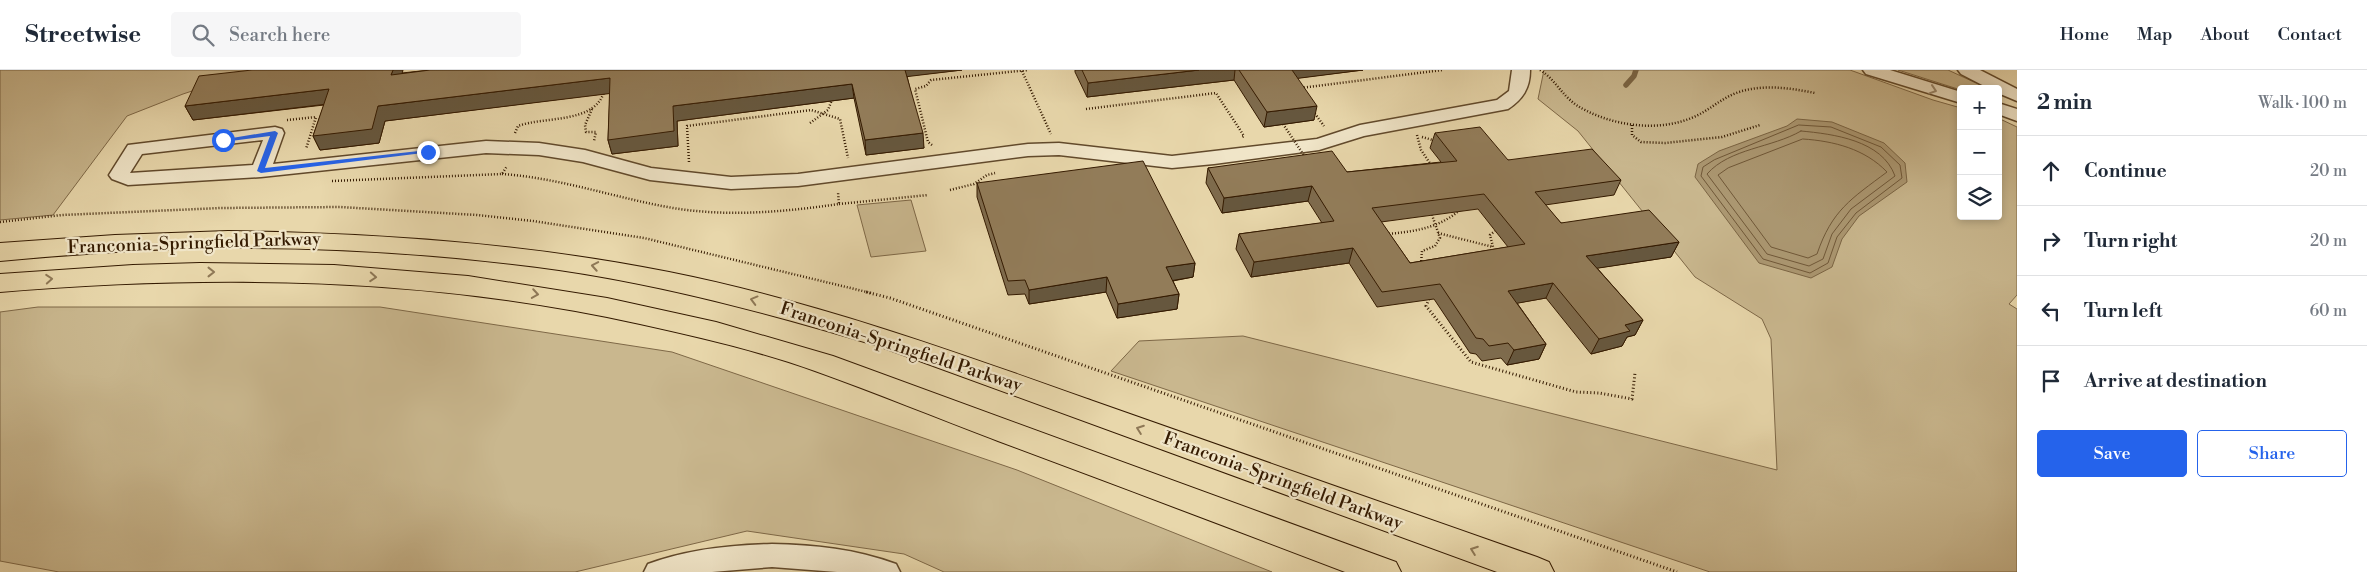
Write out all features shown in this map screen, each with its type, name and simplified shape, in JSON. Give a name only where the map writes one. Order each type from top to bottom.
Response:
[{"type":"main road","name":"Franconia-Springfield Parkway","points":[[0,252],[94,244],[192,239],[287,238],[359,241],[503,252],[580,263],[678,282],[818,316],[891,340],[1537,572]]},
{"type":"main road","name":"Franconia-Springfield Parkway","points":[[0,283],[179,273],[339,275],[467,284],[618,309],[750,341],[823,362],[1384,572]]},
{"type":"street","points":[[261,171],[275,133],[135,149],[119,175],[128,179],[261,171],[486,147],[539,149],[586,156],[650,174],[731,183],[805,179],[1028,150],[1059,149],[1172,162],[1319,144],[1360,131],[1411,120],[1502,105],[1515,97],[1519,90],[1521,70]]},
{"type":"street","points":[[1872,70],[1957,97]]},
{"type":"street","points":[[1967,70],[2017,96]]},
{"type":"street","points":[[2002,109],[2017,115]]},
{"type":"street","points":[[658,572],[729,556],[782,554],[844,561],[886,572]]},
{"type":"path","points":[[934,146],[928,142],[915,89],[926,86],[931,80],[1028,70]]},
{"type":"path","points":[[1302,95],[1297,88],[1442,70]]},
{"type":"path","points":[[1540,70],[1548,74],[1559,91],[1573,104],[1600,116],[1632,125],[1656,126],[1693,117],[1739,92],[1760,88],[1792,88],[1815,94]]},
{"type":"path","points":[[1022,71],[1055,142]]},
{"type":"path","points":[[1296,82],[1301,88]]},
{"type":"path","points":[[515,133],[518,126],[537,120],[579,114],[592,109],[601,102],[604,87]]},
{"type":"path","points":[[1086,109],[1216,92],[1244,136],[1236,140]]},
{"type":"path","points":[[810,123],[825,114],[832,105],[834,96]]},
{"type":"path","points":[[592,109],[585,125],[586,132],[596,132],[594,141]]},
{"type":"path","points":[[690,168],[687,126],[811,110],[840,119],[848,162]]},
{"type":"path","points":[[1313,110],[1328,132]]},
{"type":"path","points":[[277,121],[316,117],[304,154]]},
{"type":"path","points":[[1283,124],[1307,161]]},
{"type":"path","points":[[1632,125],[1632,135],[1641,142],[1665,143],[1722,137],[1760,125]]},
{"type":"path","points":[[1432,166],[1421,150],[1417,138],[1423,137],[1440,142]]},
{"type":"path","points":[[502,174],[507,166]]},
{"type":"path","points":[[950,190],[974,184],[987,175],[1001,171]]},
{"type":"path","points":[[332,177],[332,182],[502,174],[542,178],[624,199],[675,209],[736,214],[793,211],[928,194]]},
{"type":"path","points":[[838,192],[839,204]]},
{"type":"path","points":[[1384,234],[1435,225],[1454,215],[1463,207]]},
{"type":"path","points":[[1417,270],[1421,265],[1422,251],[1435,246],[1440,238],[1432,215]]},
{"type":"path","points":[[1438,233],[1493,247],[1490,235],[1495,231]]},
{"type":"path","points":[[1427,294],[1431,298],[1427,300],[1426,306],[1471,362],[1576,392],[1599,393],[1626,399],[1632,399],[1635,373]]},
{"type":"shaded area","points":[[0,70],[256,70],[183,94],[127,116],[53,215],[0,220]]},
{"type":"shaded area","points":[[1544,70],[1850,70],[1957,107],[1957,220],[2002,220],[2002,120],[2017,127],[2017,295],[2009,304],[2017,309],[2017,572],[1710,572],[1111,371],[1139,341],[1243,336],[1777,470],[1771,339],[1762,319],[1695,277],[1578,131],[1538,99]]},
{"type":"shaded area","points":[[1898,70],[1948,70],[1980,85],[1957,85],[1957,89]]},
{"type":"shaded area","points":[[911,200],[926,251],[871,257],[857,205]]},
{"type":"shaded area","points":[[38,307],[380,307],[672,352],[1017,470],[1272,572],[944,572],[904,554],[747,531],[575,572],[59,572],[0,561],[0,312]]},
{"type":"water","points":[[1797,119],[1832,122],[1884,143],[1905,163],[1907,182],[1859,216],[1842,239],[1832,267],[1811,278],[1759,263],[1695,177],[1698,164],[1719,151],[1787,126]]},
{"type":"building","points":[[252,70],[393,70],[391,75],[430,70],[905,70],[923,133],[865,140],[852,84],[673,106],[674,131],[608,140],[610,78],[378,106],[372,129],[313,136],[329,89],[185,106],[199,76]]},
{"type":"building","points":[[1082,70],[1199,70],[1088,83]]},
{"type":"building","points":[[1239,70],[1292,70],[1317,106],[1267,112]]},
{"type":"building","points":[[1480,127],[1508,160],[1592,149],[1621,180],[1535,192],[1561,223],[1649,210],[1679,242],[1586,256],[1643,320],[1625,325],[1630,331],[1599,339],[1553,283],[1508,291],[1546,344],[1514,350],[1508,343],[1489,346],[1483,339],[1476,338],[1440,284],[1382,292],[1353,248],[1254,262],[1239,234],[1334,221],[1312,186],[1224,198],[1208,168],[1332,151],[1347,172],[1457,161],[1435,133]],"holes":[[[1484,194],[1525,244],[1410,263],[1372,208]]]},
{"type":"building","points":[[1143,161],[1195,263],[1166,267],[1179,294],[1118,304],[1107,277],[1029,290],[1025,280],[1008,281],[977,183]]},
{"type":"waterway","points":[[1626,85],[1634,76],[1636,70]]},
{"type":"route","points":[[223,140],[275,133],[261,171],[428,152]]}]
